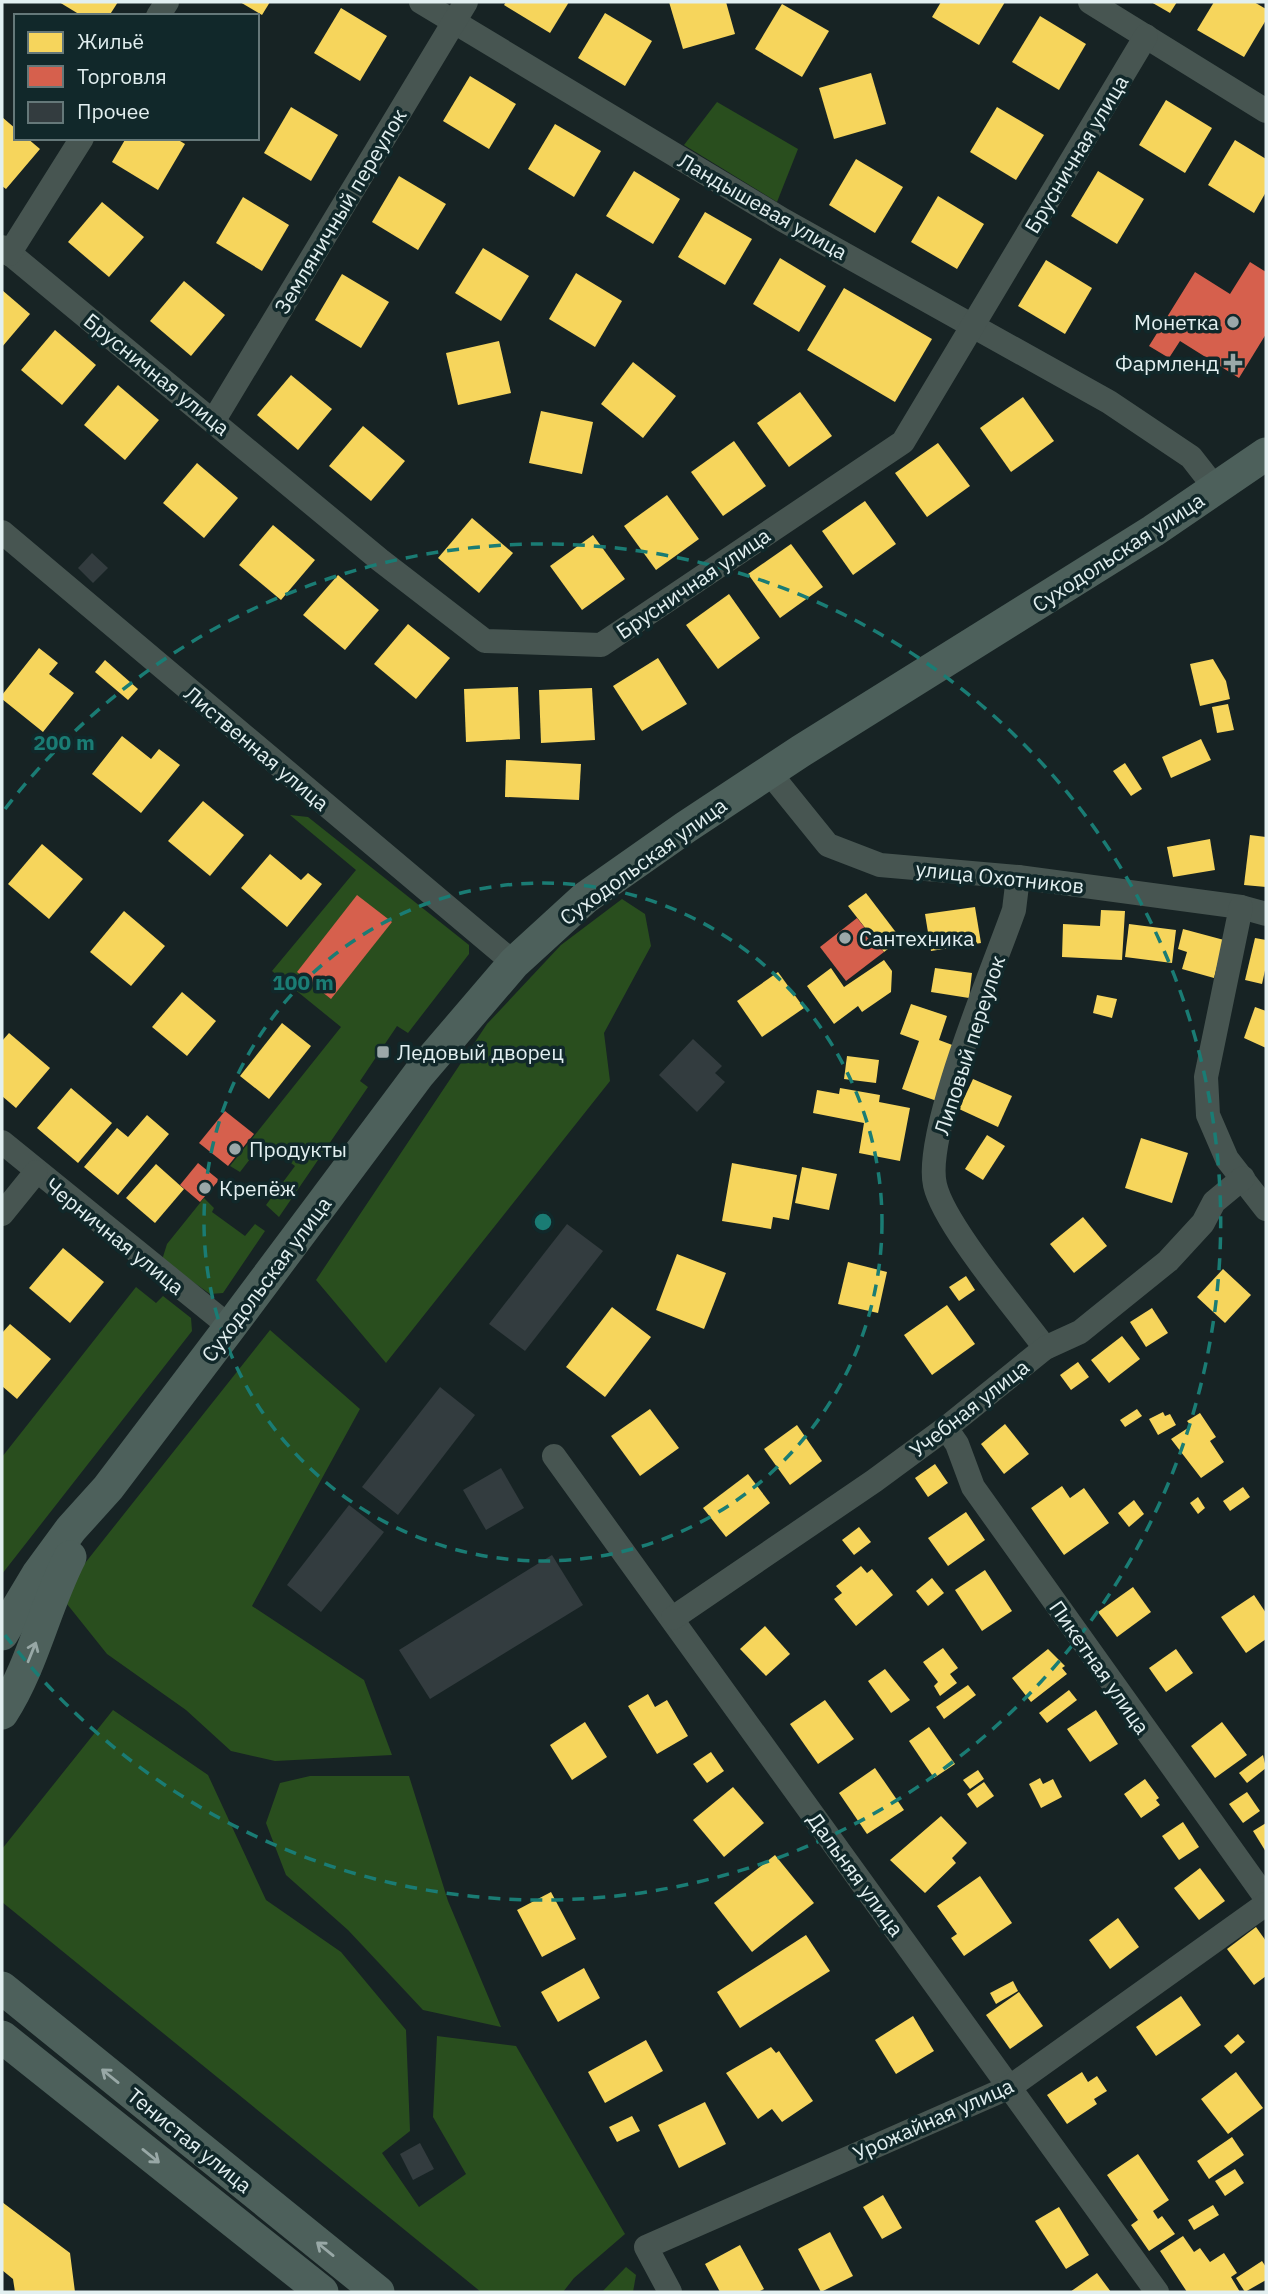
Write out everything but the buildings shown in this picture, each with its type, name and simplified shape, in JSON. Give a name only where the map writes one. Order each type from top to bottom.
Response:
[{"type":"main road","name":"Суходольская улица","points":[[2,1634],[47,1563],[230,1328],[419,1074],[514,963],[585,898],[769,772],[1216,489],[1266,454]]},
{"type":"main road","name":"Суходольская улица","points":[[2,1713],[23,1673],[55,1587],[108,1488]]},
{"type":"main road","name":"Тенистая улица","points":[[2,1989],[378,2292]]},
{"type":"main road","name":"Тенистая улица","points":[[2,2037],[322,2292]]},
{"type":"street","name":"Ландышевая улица","points":[[421,2],[460,11],[783,220],[1109,402],[1191,457],[1216,489]]},
{"type":"street","points":[[1090,2],[1266,111]]},
{"type":"street","name":"Земляничный переулок","points":[[214,420],[460,11]]},
{"type":"street","name":"Брусничная улица","points":[[6,251],[214,420],[380,560],[485,640],[601,645],[903,442],[1146,37]]},
{"type":"street","points":[[6,251],[81,140]]},
{"type":"street","name":"Лиственная улица","points":[[2,532],[514,963]]},
{"type":"street","name":"улица Охотников","points":[[769,772],[828,845],[880,865],[1018,877],[1241,907],[1266,915]]},
{"type":"street","name":"Липовый переулок","points":[[1018,877],[1014,910],[938,1126],[934,1183],[944,1211],[1045,1348]]},
{"type":"street","points":[[1241,907],[1206,1077],[1208,1115],[1227,1159],[1266,1209]]},
{"type":"street","name":"Черничная улица","points":[[2,1142],[230,1328]]},
{"type":"street","points":[[2,1214],[36,1172]]},
{"type":"street","name":"Учебная улица","points":[[673,1618],[946,1429],[1045,1348],[1080,1332],[1168,1261],[1203,1223],[1214,1202],[1243,1178]]},
{"type":"street","name":"Пикетная улица","points":[[946,1429],[957,1444],[973,1487],[1266,1898]]},
{"type":"street","name":"Дальняя улица","points":[[554,1457],[673,1618],[1157,2292]]},
{"type":"street","name":"Урожайная улица","points":[[670,2292],[646,2246],[1010,2087],[1266,1904]]},
{"type":"green space","points":[[717,102],[798,149],[777,202],[684,145]]},
{"type":"green space","points":[[290,815],[308,817],[469,945],[469,954],[408,1033],[397,1026],[360,1081],[368,1087],[279,1217],[266,1205],[295,1166],[263,1142],[240,1172],[230,1166],[341,1027],[272,971],[356,870]]},
{"type":"green space","points":[[622,899],[645,914],[651,946],[604,1033],[610,1081],[386,1363],[316,1280],[487,1024],[561,945]]},
{"type":"green space","points":[[204,1198],[214,1208],[212,1212],[245,1236],[255,1224],[265,1231],[223,1293],[210,1294],[162,1260],[167,1244]]},
{"type":"green space","points":[[136,1287],[156,1303],[163,1296],[191,1318],[192,1331],[2,1574],[2,1457]]},
{"type":"green space","points":[[270,1330],[360,1409],[252,1606],[364,1680],[392,1755],[275,1761],[231,1751],[186,1710],[107,1654],[67,1604],[74,1577]]},
{"type":"green space","points":[[113,1710],[208,1775],[266,1900],[341,1952],[406,2030],[410,2131],[382,2153],[419,2207],[466,2174],[433,2117],[437,2036],[516,2046],[625,2234],[574,2278],[563,2292],[481,2292],[2,1902],[2,1849]]},
{"type":"green space","points":[[310,1776],[409,1776],[448,1901],[501,2027],[423,2010],[348,1930],[286,1875],[266,1823],[280,1783]]},
{"type":"green space","points":[[626,2267],[636,2275],[633,2292],[602,2292]]},
{"type":"place","name":"Монетка","points":[[1233,322]]},
{"type":"place","name":"Фармленд","points":[[1233,363]]},
{"type":"place","name":"Сантехника","points":[[845,938]]},
{"type":"place","name":"Ледовый дворец","points":[[383,1052]]},
{"type":"place","name":"Продукты","points":[[235,1149]]},
{"type":"place","name":"Крепёж","points":[[205,1188]]}]
